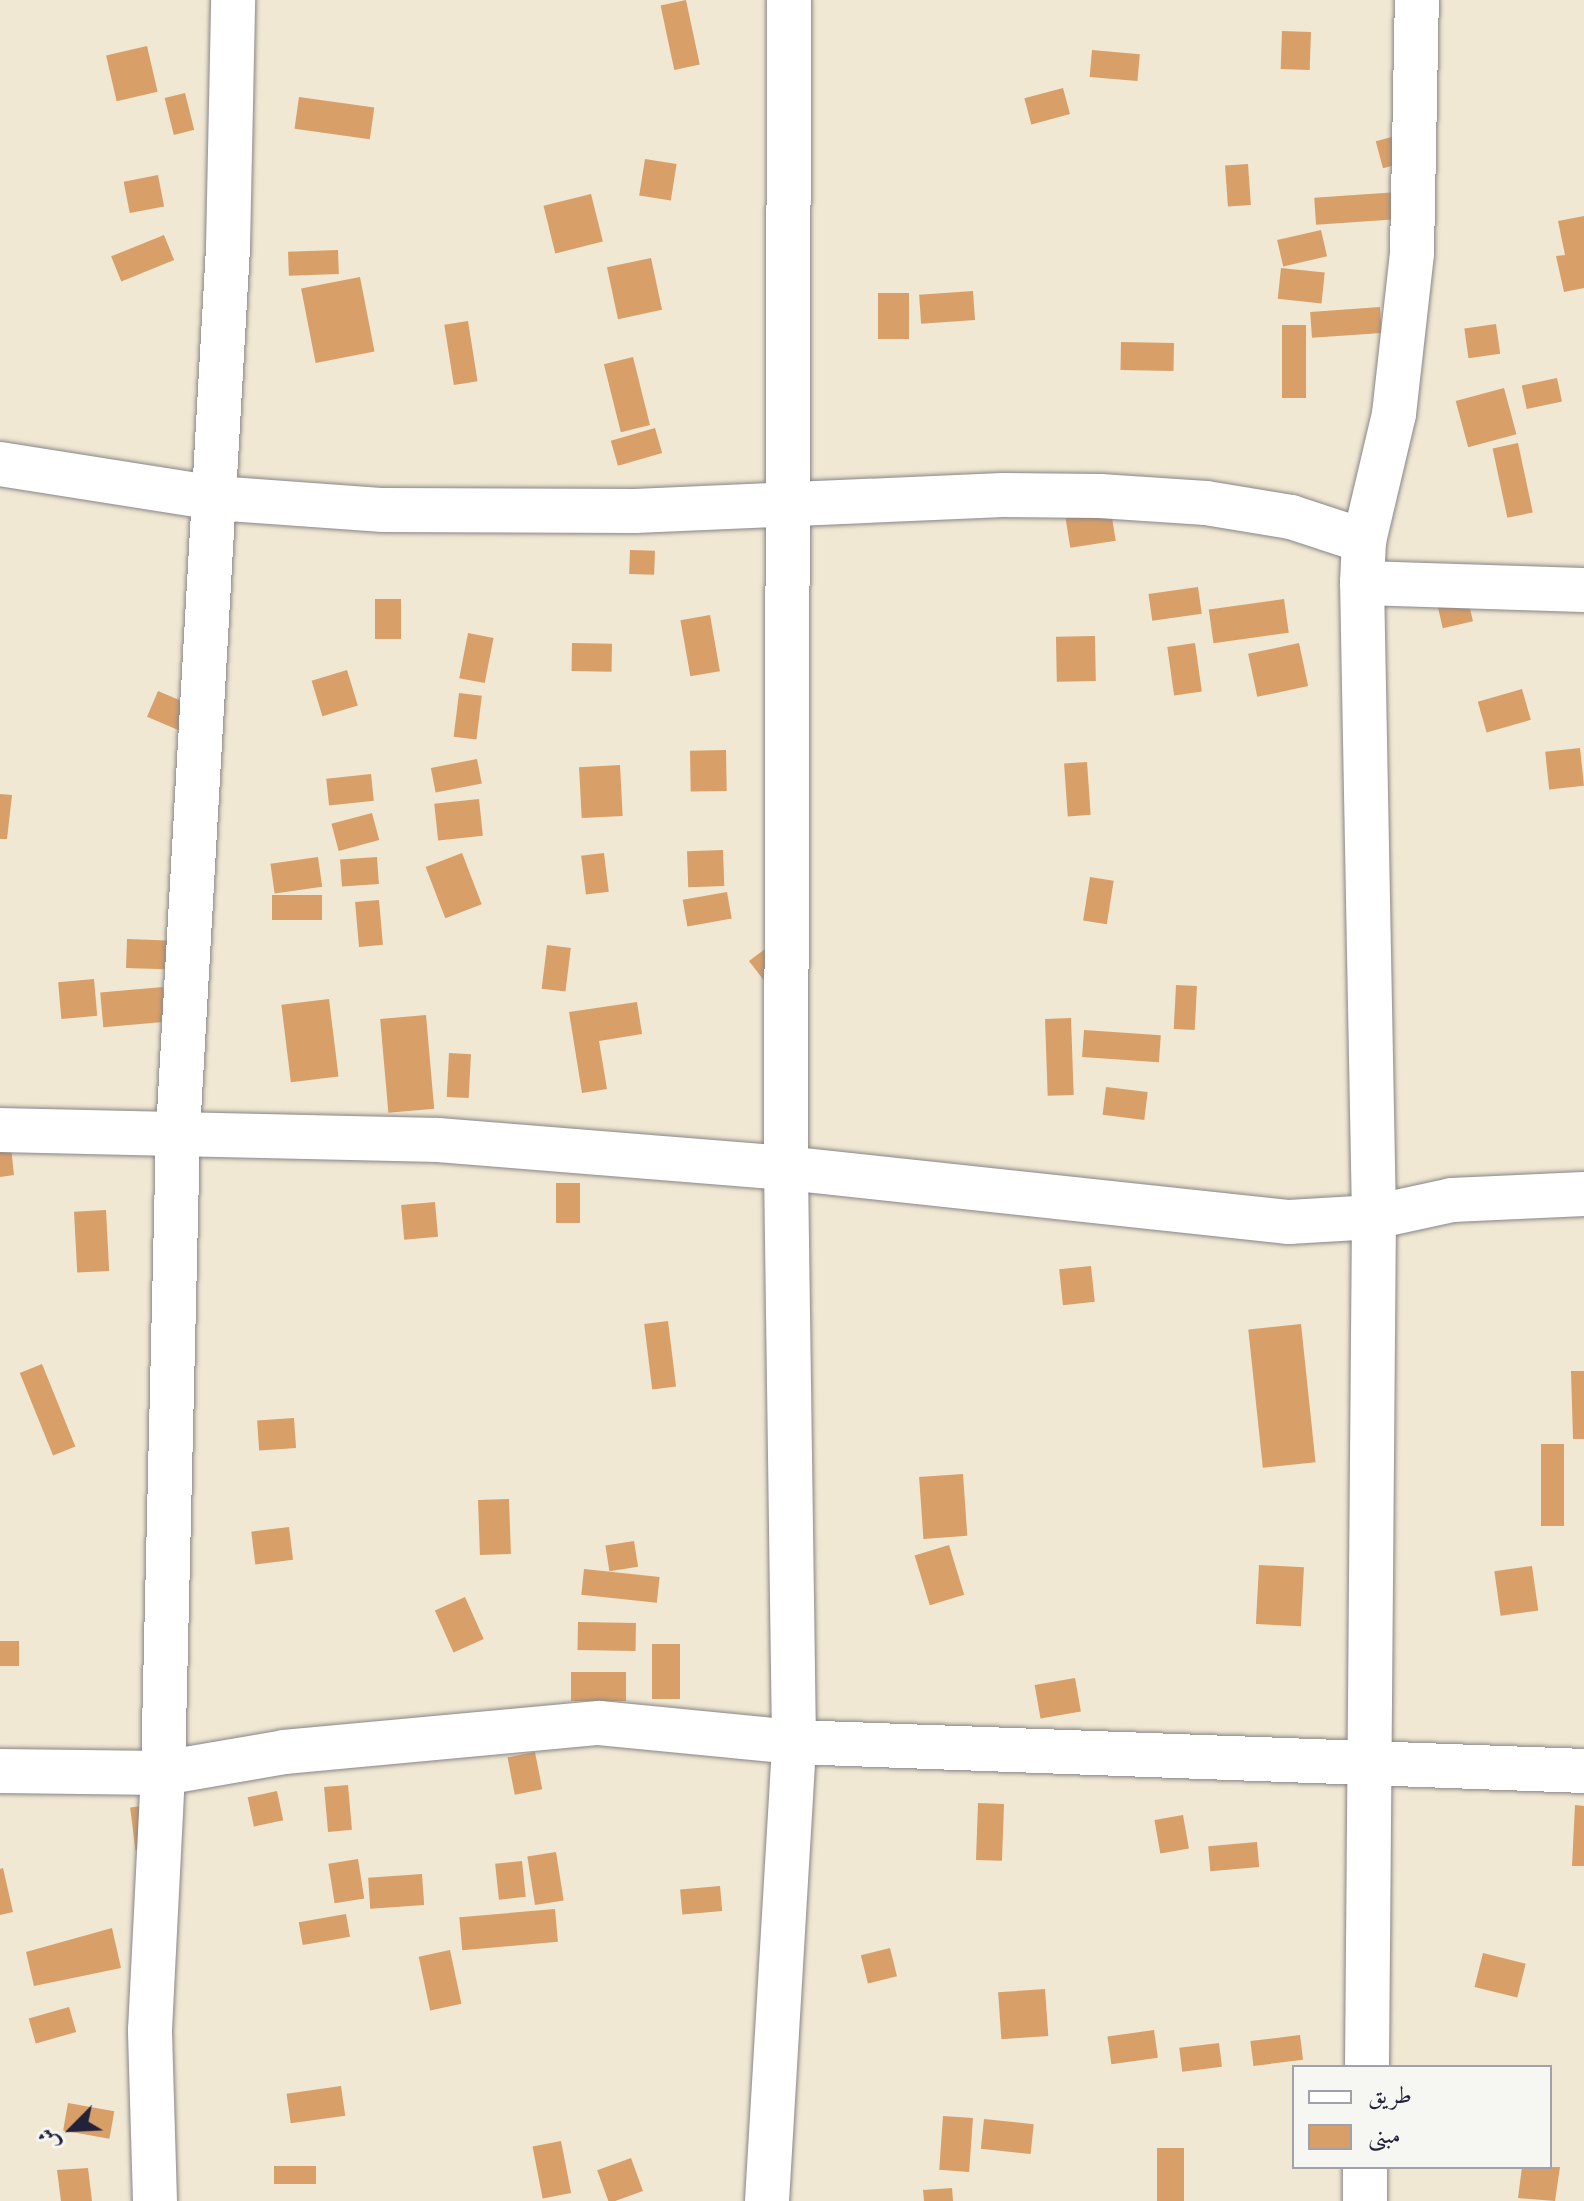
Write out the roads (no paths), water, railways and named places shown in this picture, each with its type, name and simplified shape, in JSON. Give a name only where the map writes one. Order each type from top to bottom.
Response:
[{"type":"street","points":[[155,2201],[150,2030],[163,1773],[178,1131],[228,247],[233,0]]},
{"type":"street","points":[[767,2201],[794,1742],[786,1168],[789,0]]},
{"type":"street","points":[[1367,2065],[1374,1217],[1363,562],[1394,414],[1404,335],[1418,133],[1417,0]]},
{"type":"street","points":[[0,464],[215,498],[510,513],[1003,495],[1191,502],[1291,517],[1363,562],[1584,590]]},
{"type":"street","points":[[0,1130],[178,1131],[438,1140],[786,1168],[1289,1222],[1374,1217],[1452,1200],[1584,1194]]},
{"type":"street","points":[[0,1771],[163,1773],[284,1752],[599,1723],[794,1742],[1371,1767],[1584,1771]]},
{"type":"street","points":[[1365,2169],[1365,2201]]}]
